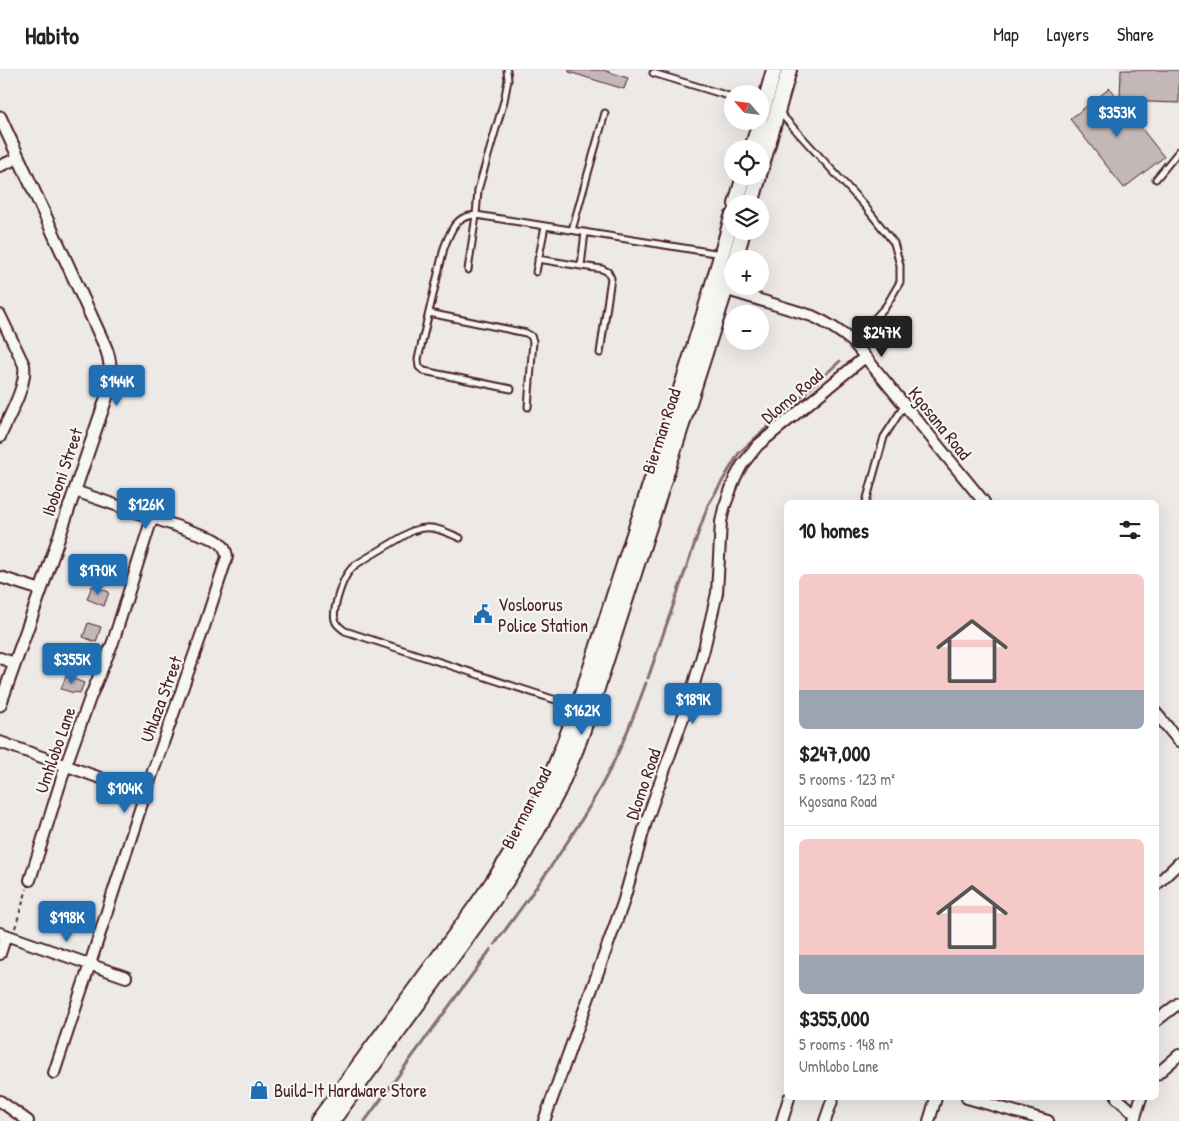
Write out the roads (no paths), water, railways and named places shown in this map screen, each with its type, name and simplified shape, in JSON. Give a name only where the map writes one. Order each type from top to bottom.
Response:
[{"type":"main road","points":[[769,87],[774,70]]},
{"type":"main road","points":[[769,141],[789,70]]},
{"type":"main road","points":[[720,287],[722,254],[726,240]]},
{"type":"main road","name":"Bierman Road","points":[[318,1121],[476,906],[507,861],[534,812],[558,762],[578,707],[658,460],[720,287],[724,281]]},
{"type":"main road","name":"Bierman Road","points":[[332,1121],[509,878],[558,791],[590,710],[720,287]]},
{"type":"street","name":"Iboboni Street","points":[[0,117],[102,338],[108,354],[111,373],[108,394],[0,705]]},
{"type":"street","points":[[0,166],[18,158]]},
{"type":"street","name":"Kgosana Road","points":[[720,287],[812,316],[836,328],[853,342],[982,500]]},
{"type":"street","points":[[0,315],[25,372],[22,385],[0,437]]},
{"type":"street","name":"Dlomo Road","points":[[544,1121],[623,903],[646,822],[691,692],[717,593],[721,522],[735,478],[742,465],[758,446],[865,357]]},
{"type":"street","name":"Uhlaza Street","points":[[54,1073],[145,794],[227,557],[221,542],[74,491]]},
{"type":"street","name":"Umhlobo Lane","points":[[30,880],[66,765],[113,642],[152,518]]},
{"type":"street","points":[[0,576],[40,590]]},
{"type":"street","points":[[0,658],[14,663]]},
{"type":"street","points":[[1159,717],[1179,741]]},
{"type":"street","points":[[0,742],[145,794]]},
{"type":"street","points":[[1159,881],[1179,863]]},
{"type":"street","points":[[0,954],[6,935],[126,977]]},
{"type":"street","points":[[1159,1019],[1179,1003]]},
{"type":"street","points":[[1159,1072],[1179,1055]]},
{"type":"street","points":[[0,1100],[28,1121]]},
{"type":"street","points":[[782,1121],[788,1100]]},
{"type":"street","points":[[825,1121],[832,1100]]},
{"type":"street","points":[[929,1121],[935,1100]]},
{"type":"street","points":[[974,1100],[1048,1121]]},
{"type":"street","points":[[1119,1100],[1134,1118]]},
{"type":"street","points":[[1134,1118],[1140,1100]]},
{"type":"street","points":[[1006,1121],[1009,1110]]},
{"type":"lane","points":[[468,270],[478,190],[504,101],[508,80],[507,70]]},
{"type":"lane","points":[[652,74],[724,95]]},
{"type":"lane","points":[[778,110],[864,205],[894,243],[900,265],[900,282],[886,306],[853,342]]},
{"type":"lane","points":[[572,230],[605,113]]},
{"type":"lane","points":[[1156,179],[1179,150]]},
{"type":"lane","points":[[511,389],[424,371],[419,367],[418,359],[444,248],[450,232],[466,215],[476,214],[722,254]]},
{"type":"lane","points":[[536,272],[545,226]]},
{"type":"lane","points":[[581,266],[586,232]]},
{"type":"lane","points":[[538,259],[602,269],[608,272],[611,278],[600,353]]},
{"type":"lane","points":[[429,313],[526,333],[532,336],[528,407]]},
{"type":"lane","points":[[867,500],[884,437],[905,405]]},
{"type":"lane","points":[[460,538],[435,528],[420,528],[353,567],[347,574],[335,610],[334,618],[338,626],[346,631],[578,707]]},
{"type":"waterway","points":[[648,678],[708,505],[739,453],[840,361]]},
{"type":"waterway","points":[[495,944],[550,867],[588,808],[619,750],[646,683]]},
{"type":"waterway","points":[[365,1121],[491,949]]},
{"type":"place","name":"Vosloorus Police Station","points":[[483,614]]},
{"type":"place","name":"Build-It Hardware Store","points":[[259,1090]]}]
